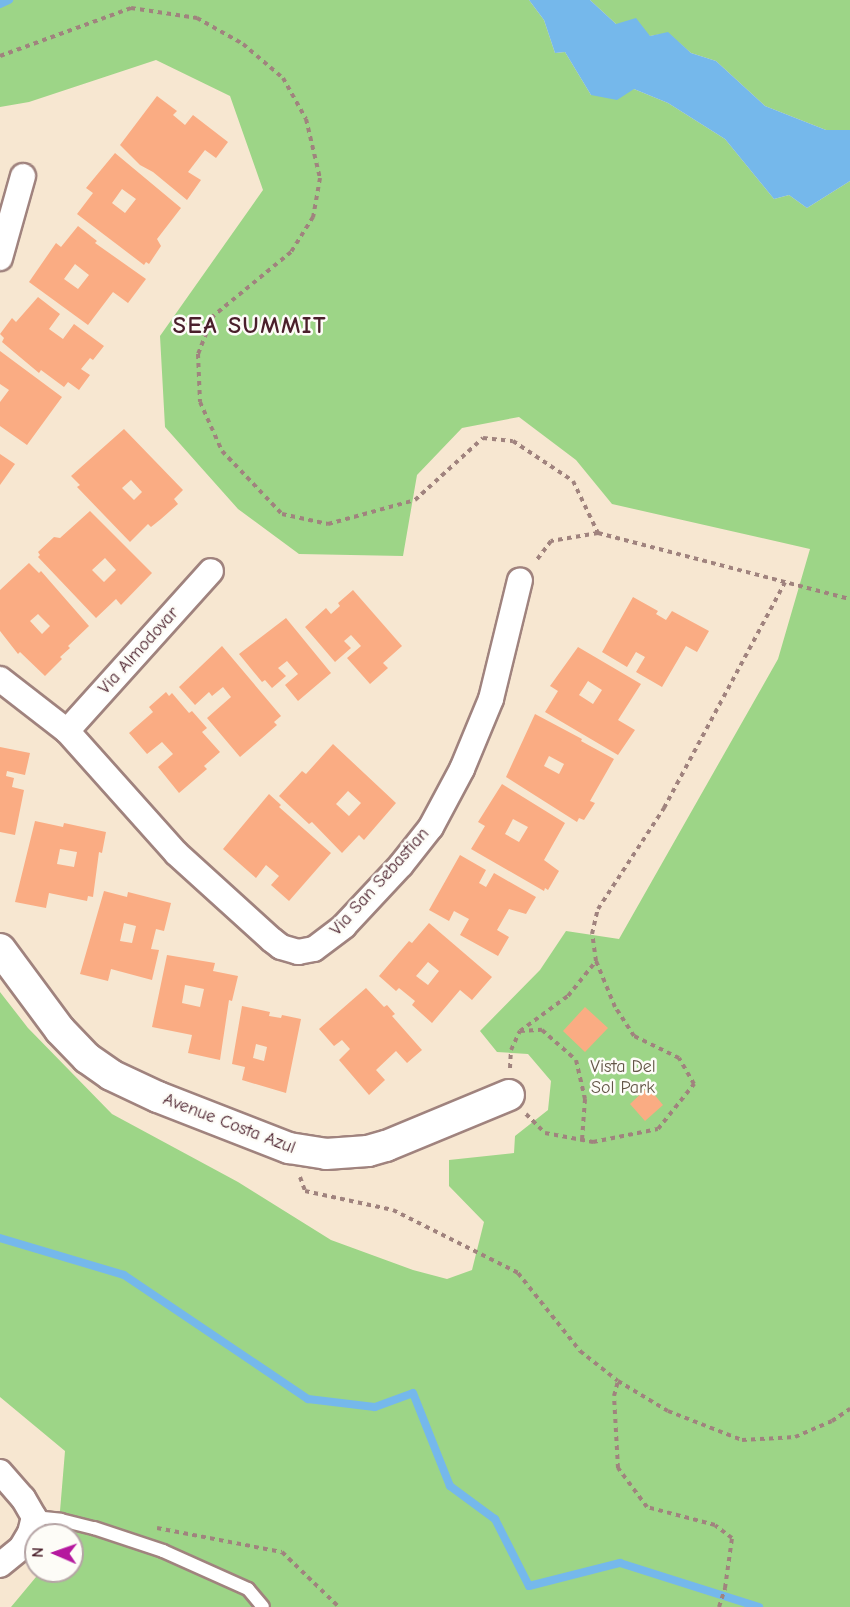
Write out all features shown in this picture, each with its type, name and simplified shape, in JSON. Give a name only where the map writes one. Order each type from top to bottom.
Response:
[{"type":"street","points":[[0,258],[23,176]]},
{"type":"street","name":"Via Almodovar","points":[[67,731],[211,571]]},
{"type":"street","name":"Via San Sebastian","points":[[0,679],[67,731],[176,854],[272,940],[281,947],[298,952],[314,949],[351,919],[431,827],[462,769],[491,699],[520,580]]},
{"type":"street","name":"Avenue Costa Azul","points":[[0,949],[60,1030],[80,1051],[111,1075],[158,1097],[289,1148],[326,1154],[368,1151],[509,1095]]},
{"type":"street","points":[[0,1472],[23,1498],[34,1516],[30,1533],[21,1548],[0,1565]]},
{"type":"lane","points":[[34,1516],[83,1525],[163,1551],[248,1589],[263,1607]]},
{"type":"path","points":[[0,56],[131,8],[197,18],[243,44],[283,78],[306,119],[320,178],[313,217],[291,252],[213,316],[198,354],[200,402],[222,451],[282,514],[328,524],[415,500],[483,438],[513,441],[573,481],[598,533]]},
{"type":"path","points":[[520,580],[551,541],[598,533],[850,599]]},
{"type":"path","points":[[596,961],[568,996],[520,1031],[511,1050],[509,1095],[545,1133],[593,1142],[658,1129],[694,1084],[679,1058],[634,1036],[615,1007],[596,961],[592,934],[598,909],[664,808],[786,582]]},
{"type":"path","points":[[520,1031],[542,1030],[576,1060],[585,1099],[582,1140]]},
{"type":"path","points":[[289,1148],[305,1191],[393,1210],[518,1274],[580,1351],[618,1381],[668,1411],[741,1440],[795,1437],[832,1421],[850,1409]]},
{"type":"path","points":[[618,1381],[614,1396],[618,1468],[647,1507],[716,1525],[732,1538],[725,1588],[719,1607]]},
{"type":"path","points":[[155,1527],[282,1552],[339,1607]]},
{"type":"green space","name":"Vista Del Sol Park","points":[[0,0],[529,0],[544,20],[555,53],[565,52],[591,95],[634,89],[668,103],[725,139],[774,199],[789,195],[807,208],[850,181],[850,1607],[11,1607],[31,1583],[84,1583],[84,1523],[59,1523],[65,1451],[0,1397],[0,992],[28,1028],[112,1114],[238,1182],[331,1240],[413,1270],[447,1279],[472,1270],[484,1222],[449,1186],[449,1160],[514,1153],[515,1136],[548,1110],[551,1081],[528,1054],[497,1052],[480,1031],[540,970],[566,931],[619,939],[778,659],[810,549],[612,504],[576,460],[519,417],[462,428],[417,475],[403,556],[299,554],[238,509],[165,427],[160,336],[263,190],[230,96],[156,60],[29,102],[0,107]]},
{"type":"green space","points":[[590,0],[850,0],[850,130],[826,130],[765,106],[716,61],[691,53],[668,33],[650,36],[616,24]]},
{"type":"water","points":[[529,0],[590,0],[616,24],[636,18],[650,36],[668,32],[691,53],[716,61],[765,106],[826,130],[850,130],[850,181],[807,208],[789,195],[774,199],[725,139],[668,103],[634,89],[617,100],[591,95],[565,52],[555,53],[544,20]]},
{"type":"building","points":[[157,96],[177,111],[173,115],[185,125],[193,115],[228,142],[216,158],[205,150],[188,172],[201,180],[187,200],[153,172],[140,165],[120,145]]},
{"type":"building","points":[[115,153],[181,208],[157,239],[161,246],[149,264],[146,262],[144,265],[77,214],[93,193],[86,188]],"holes":[[[122,189],[136,199],[125,213],[112,203]]]},
{"type":"building","points":[[78,226],[97,241],[95,243],[146,279],[128,303],[113,292],[88,325],[29,282],[56,243],[61,247]],"holes":[[[75,264],[89,275],[78,289],[64,279]]]},
{"type":"building","points":[[38,297],[60,314],[49,329],[63,339],[74,324],[104,346],[93,360],[90,358],[81,369],[90,375],[79,390],[68,382],[64,387],[41,370],[39,373],[2,342],[4,338],[0,334],[12,318],[16,322]]},
{"type":"building","points":[[0,351],[62,397],[27,445],[0,426],[0,402],[9,390],[0,384]]},
{"type":"building","points":[[124,429],[183,490],[174,499],[178,504],[151,527],[148,524],[130,542],[77,487],[80,485],[71,476]],"holes":[[[131,480],[142,492],[134,500],[122,488]]]},
{"type":"building","points":[[0,454],[15,464],[0,485]]},
{"type":"building","points":[[90,511],[152,573],[121,605],[116,599],[96,618],[38,557],[40,555],[38,552],[54,537],[60,538]],"holes":[[[105,558],[116,570],[104,582],[92,570]]]},
{"type":"building","points":[[29,563],[39,573],[41,571],[89,626],[68,646],[70,648],[60,657],[62,659],[45,676],[20,652],[18,654],[0,631],[0,590]],"holes":[[[38,614],[50,626],[42,634],[30,621]]]},
{"type":"building","points":[[353,590],[402,646],[383,663],[388,668],[370,684],[347,658],[361,646],[351,635],[344,641],[351,648],[335,662],[305,627],[326,608],[331,614],[340,606],[338,603]]},
{"type":"building","points":[[633,597],[658,611],[656,614],[666,620],[672,611],[709,631],[697,652],[686,646],[662,687],[636,672],[645,657],[636,652],[627,667],[602,652]]},
{"type":"building","points":[[286,618],[331,673],[298,701],[285,685],[298,674],[287,661],[278,668],[286,676],[272,688],[265,680],[262,682],[239,654]]},
{"type":"building","points":[[222,646],[281,716],[274,722],[277,725],[240,757],[207,718],[231,697],[223,687],[212,696],[209,692],[195,705],[179,687]]},
{"type":"building","points":[[578,647],[641,684],[618,720],[635,730],[618,755],[545,712],[558,691],[550,686]],"holes":[[[588,681],[602,690],[593,704],[579,695]]]},
{"type":"building","points":[[166,692],[169,696],[172,693],[189,713],[192,711],[207,728],[202,732],[220,752],[204,766],[207,769],[179,793],[158,767],[173,754],[162,742],[147,754],[129,733],[153,712],[149,707]]},
{"type":"building","points":[[535,714],[614,759],[590,801],[595,803],[584,820],[579,818],[577,822],[506,777]],"holes":[[[549,756],[564,764],[559,774],[544,766]]]},
{"type":"building","points":[[333,744],[396,803],[364,840],[359,835],[342,853],[312,822],[309,824],[279,796],[302,771],[306,774]],"holes":[[[348,791],[361,803],[349,816],[336,804]]]},
{"type":"building","points":[[0,747],[30,753],[25,775],[7,771],[6,776],[14,778],[12,787],[24,790],[15,835],[0,832]]},
{"type":"building","points":[[502,784],[565,823],[544,860],[559,871],[548,890],[545,888],[544,891],[471,849],[485,826],[478,822]],"holes":[[[513,819],[528,827],[519,842],[505,834]]]},
{"type":"building","points":[[269,794],[281,805],[279,807],[331,853],[289,901],[271,885],[279,876],[266,865],[256,878],[223,849]]},
{"type":"building","points":[[35,821],[63,827],[64,823],[106,832],[102,853],[99,852],[93,897],[88,896],[87,901],[49,893],[46,908],[15,902]],"holes":[[[60,849],[77,852],[74,867],[57,864]]]},
{"type":"building","points":[[460,855],[486,870],[479,883],[486,887],[494,873],[536,897],[526,914],[509,909],[497,930],[509,937],[498,956],[460,935],[469,919],[454,911],[449,921],[429,910]]},
{"type":"building","points":[[104,891],[127,897],[128,892],[171,903],[164,931],[156,929],[151,949],[159,950],[152,980],[111,969],[108,981],[80,974]],"holes":[[[124,923],[136,926],[132,943],[120,941]]]},
{"type":"building","points":[[429,923],[492,977],[472,1000],[460,990],[432,1023],[412,1005],[415,1001],[399,988],[396,991],[379,976],[409,941],[412,943]],"holes":[[[428,962],[439,971],[428,985],[416,976]]]},
{"type":"building","points":[[167,955],[215,963],[213,971],[238,976],[232,1001],[229,1000],[220,1060],[188,1053],[192,1035],[152,1027]],"holes":[[[185,985],[204,989],[200,1007],[182,1003]]]},
{"type":"building","points":[[366,988],[384,1007],[387,1005],[395,1014],[392,1016],[422,1050],[407,1063],[396,1051],[376,1070],[385,1080],[369,1095],[339,1060],[350,1049],[342,1040],[334,1046],[319,1029]]},
{"type":"building","points":[[242,1006],[270,1012],[269,1016],[281,1018],[282,1015],[301,1019],[286,1093],[242,1080],[245,1067],[232,1064]],"holes":[[[256,1044],[267,1047],[264,1061],[253,1058]]]},
{"type":"building","points":[[585,1007],[608,1028],[585,1052],[563,1031]]},
{"type":"building","points":[[648,1087],[663,1105],[645,1121],[630,1104]]},
{"type":"waterway","points":[[0,4],[9,0]]},
{"type":"waterway","points":[[0,1238],[124,1275],[308,1399],[375,1407],[413,1393],[450,1486],[495,1519],[529,1586],[620,1563],[759,1607]]},
{"type":"district","name":"SEA SUMMIT","points":[[250,326]]}]
